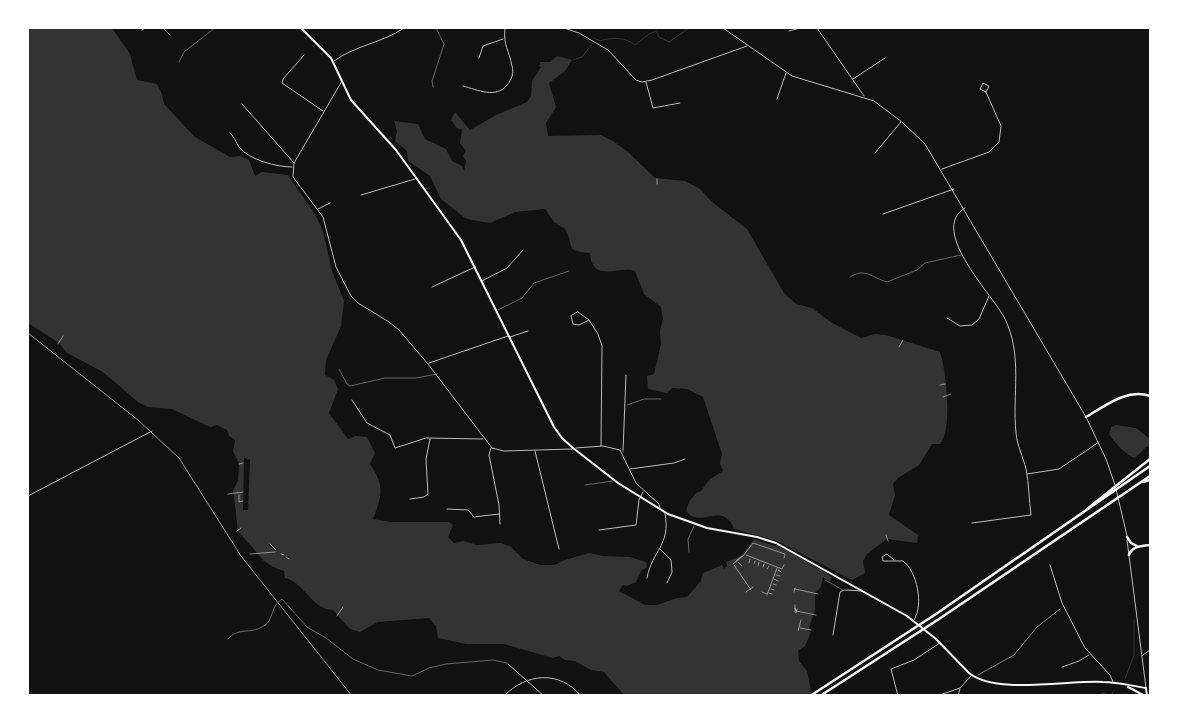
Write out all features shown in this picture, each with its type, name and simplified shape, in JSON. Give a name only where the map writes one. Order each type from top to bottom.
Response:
[{"type":"highway","points":[[1086,417],[1129,395],[1140,394],[1150,396]]},
{"type":"highway","points":[[810,696],[1074,520],[1150,459]]},
{"type":"highway","points":[[1111,492],[1122,487],[1150,466]]},
{"type":"highway","points":[[820,696],[1114,502],[1150,476]]},
{"type":"highway","points":[[1141,482],[1150,480]]},
{"type":"highway","points":[[1127,537],[1131,544],[1139,547]]},
{"type":"highway","points":[[1129,555],[1132,550],[1150,545]]},
{"type":"main road","points":[[301,28],[333,61],[353,103],[392,145],[462,240],[556,430],[573,448],[614,480],[659,509],[694,524],[757,537],[787,548],[914,620],[941,642],[975,677],[989,683],[1005,685],[1114,683],[1146,688],[1146,696],[1126,686]]},
{"type":"street","points":[[333,61],[349,50],[387,38],[404,28]]},
{"type":"street","points":[[463,86],[492,93],[500,91],[507,85],[512,78],[513,68],[504,39],[506,28]]},
{"type":"street","points":[[564,28],[605,47],[632,77],[638,81],[646,81],[747,46]]},
{"type":"street","points":[[723,28],[786,73],[816,85],[864,96],[879,104],[902,122],[929,148],[1099,442],[1115,484],[1127,537],[1146,688]]},
{"type":"street","points":[[789,31],[800,28]]},
{"type":"street","points":[[817,28],[864,96]]},
{"type":"street","points":[[479,58],[483,46],[504,39]]},
{"type":"street","points":[[304,55],[283,79],[282,83],[324,112]]},
{"type":"street","points":[[852,79],[885,58]]},
{"type":"street","points":[[777,99],[786,73]]},
{"type":"street","points":[[342,81],[292,167],[295,181],[318,209],[327,228],[336,267],[351,296],[360,304],[394,325],[436,374],[491,447],[501,451],[601,446],[615,447],[623,452]]},
{"type":"street","points":[[646,81],[653,108],[680,103]]},
{"type":"street","points":[[942,169],[992,150],[999,142],[1001,126],[986,92]]},
{"type":"street","points":[[242,104],[294,163]]},
{"type":"street","points":[[875,153],[902,122]]},
{"type":"street","points":[[230,133],[240,147],[261,161],[275,166],[292,167]]},
{"type":"street","points":[[361,195],[417,178]]},
{"type":"street","points":[[883,214],[954,189]]},
{"type":"street","points":[[318,209],[330,203]]},
{"type":"street","points":[[965,208],[958,215],[954,228],[961,254],[1007,323],[1014,346],[1016,434],[1027,474],[1031,515],[972,523]]},
{"type":"street","points":[[482,281],[507,268],[523,250]]},
{"type":"street","points":[[432,287],[475,267]]},
{"type":"street","points":[[947,318],[960,326],[972,325],[979,319],[990,296]]},
{"type":"street","points":[[589,320],[576,325],[571,321],[571,316],[574,313],[580,313],[589,320],[598,334],[602,346],[601,446]]},
{"type":"street","points":[[428,364],[528,331]]},
{"type":"street","points":[[626,375],[623,452],[634,481],[659,504],[659,509]]},
{"type":"street","points":[[352,400],[365,421],[374,428],[388,434],[395,448],[430,438],[484,439]]},
{"type":"street","points":[[28,496],[152,432]]},
{"type":"street","points":[[410,499],[424,498],[428,494],[426,460],[430,438]]},
{"type":"street","points":[[1027,474],[1059,469],[1099,442]]},
{"type":"street","points":[[491,447],[490,461],[500,514],[500,524]]},
{"type":"street","points":[[534,450],[559,549]]},
{"type":"street","points":[[629,469],[674,463],[684,459]]},
{"type":"street","points":[[599,530],[637,524],[640,496],[644,492]]},
{"type":"street","points":[[447,509],[468,510],[474,517],[500,514]]},
{"type":"street","points":[[647,578],[667,532],[665,512]]},
{"type":"street","points":[[659,549],[671,560],[672,572],[667,583]]},
{"type":"street","points":[[894,560],[885,554],[881,559],[905,562],[915,577],[918,611],[914,620]]},
{"type":"street","points":[[1050,565],[1064,606],[1090,654],[1110,675],[1114,683]]},
{"type":"street","points":[[833,635],[840,592],[844,590],[863,591]]},
{"type":"street","points":[[898,696],[890,670],[914,660],[941,642]]},
{"type":"street","points":[[1142,655],[1150,650]]},
{"type":"street","points":[[1062,667],[1079,661],[1090,654]]},
{"type":"street","points":[[508,664],[528,679],[544,696]]},
{"type":"street","points":[[937,696],[960,688],[972,675]]},
{"type":"street","points":[[504,696],[514,686],[528,679],[542,677],[555,678],[573,687],[581,696]]},
{"type":"street","points":[[958,696],[960,688]]},
{"type":"street","points":[[506,693],[509,696]]},
{"type":"lane","points":[[164,28],[170,34]]},
{"type":"lane","points":[[179,62],[184,52],[215,28]]},
{"type":"lane","points":[[433,87],[432,81],[444,44],[436,28]]},
{"type":"lane","points":[[850,277],[865,272],[887,282],[917,270],[925,263],[961,254]]},
{"type":"lane","points":[[496,311],[522,298],[534,283],[568,271]]},
{"type":"lane","points":[[339,369],[347,385],[350,386],[385,378],[416,378],[436,374]]},
{"type":"lane","points":[[625,405],[644,398],[661,398]]},
{"type":"lane","points":[[585,485],[614,480]]},
{"type":"lane","points":[[689,552],[688,539],[694,524]]},
{"type":"lane","points":[[824,580],[844,590]]},
{"type":"lane","points":[[228,638],[240,630],[256,630],[266,625],[271,619],[274,605],[282,598],[307,627],[326,638],[353,659],[378,670],[412,676],[434,666],[469,661],[498,660],[508,664]]},
{"type":"path","points":[[657,178],[657,184]]},
{"type":"path","points":[[58,344],[63,336]]},
{"type":"path","points":[[899,348],[903,340]]},
{"type":"path","points":[[940,385],[946,384]]},
{"type":"path","points":[[943,397],[951,394]]},
{"type":"path","points":[[239,464],[244,463]]},
{"type":"path","points":[[228,494],[243,492]]},
{"type":"path","points":[[239,493],[239,502]]},
{"type":"path","points":[[236,503],[243,501]]},
{"type":"path","points":[[237,531],[241,528]]},
{"type":"path","points":[[886,535],[888,541]]},
{"type":"path","points":[[753,543],[782,552],[785,554],[784,558]]},
{"type":"path","points":[[752,547],[753,543]]},
{"type":"path","points":[[733,564],[753,543]]},
{"type":"path","points":[[270,544],[276,550]]},
{"type":"path","points":[[756,548],[758,544]]},
{"type":"path","points":[[760,550],[761,546]]},
{"type":"path","points":[[764,551],[766,547]]},
{"type":"path","points":[[768,553],[769,548]]},
{"type":"path","points":[[772,554],[774,550]]},
{"type":"path","points":[[776,556],[777,551]]},
{"type":"path","points":[[250,554],[275,552]]},
{"type":"path","points":[[780,557],[782,552]]},
{"type":"path","points":[[748,557],[750,553]]},
{"type":"path","points":[[744,554],[774,566],[782,568],[784,565]]},
{"type":"path","points":[[749,563],[755,554]]},
{"type":"path","points":[[754,564],[759,556]]},
{"type":"path","points":[[286,557],[289,560]]},
{"type":"path","points":[[733,564],[741,557]]},
{"type":"path","points":[[741,557],[743,562]]},
{"type":"path","points":[[758,566],[763,557]]},
{"type":"path","points":[[763,567],[767,559]]},
{"type":"path","points":[[737,560],[742,566]]},
{"type":"path","points":[[767,569],[771,561]]},
{"type":"path","points":[[774,566],[775,562]]},
{"type":"path","points":[[767,594],[779,563]]},
{"type":"path","points":[[733,564],[751,589]]},
{"type":"path","points":[[776,570],[781,572]]},
{"type":"path","points":[[736,576],[740,573]]},
{"type":"path","points":[[770,574],[780,576]]},
{"type":"path","points":[[739,579],[747,576]]},
{"type":"path","points":[[768,578],[778,581]]},
{"type":"path","points":[[741,583],[745,580]]},
{"type":"path","points":[[744,587],[750,580]]},
{"type":"path","points":[[749,586],[753,583]]},
{"type":"path","points":[[766,583],[776,585]]},
{"type":"path","points":[[746,592],[753,587]]},
{"type":"path","points":[[764,587],[774,590]]},
{"type":"path","points":[[794,592],[795,588],[818,594]]},
{"type":"path","points":[[762,592],[772,594]]},
{"type":"path","points":[[795,605],[796,611],[816,615]]},
{"type":"path","points":[[337,616],[343,606]]},
{"type":"path","points":[[975,677],[1014,655],[1037,626],[1064,606]]},
{"type":"path","points":[[798,631],[801,620]]},
{"type":"path","points":[[800,623],[800,628],[811,630]]},
{"type":"shaded area","points":[[28,28],[112,28],[130,54],[137,80],[157,84],[164,104],[195,137],[230,157],[240,156],[249,160],[255,176],[262,172],[288,175],[315,214],[323,231],[332,271],[344,301],[341,326],[326,360],[325,375],[334,380],[338,389],[329,413],[348,439],[355,436],[367,437],[375,453],[370,464],[378,478],[381,491],[373,519],[391,522],[449,522],[453,525],[448,537],[454,543],[464,541],[477,545],[501,543],[511,547],[523,559],[541,565],[554,565],[589,553],[603,556],[630,557],[646,562],[647,567],[641,571],[636,582],[627,586],[623,585],[619,591],[645,605],[657,605],[677,598],[687,597],[701,581],[703,573],[722,565],[724,569],[727,566],[726,562],[741,556],[754,539],[787,550],[832,577],[830,582],[823,577],[821,587],[815,593],[815,610],[808,631],[811,632],[805,646],[798,651],[799,661],[807,671],[812,695],[624,695],[604,672],[591,670],[575,661],[565,660],[559,656],[553,658],[504,644],[466,644],[438,638],[436,626],[429,618],[378,622],[360,632],[350,629],[333,610],[325,609],[319,605],[292,580],[285,578],[284,571],[264,561],[238,531],[233,490],[238,481],[239,464],[233,451],[235,440],[229,436],[227,430],[217,425],[210,427],[172,409],[148,407],[138,402],[103,372],[67,353],[59,343],[28,323]]},
{"type":"shaded area","points":[[557,56],[572,60],[565,71],[549,83],[556,107],[546,123],[548,136],[601,135],[628,152],[655,178],[685,181],[700,189],[712,202],[747,229],[784,293],[796,304],[812,308],[832,323],[861,338],[875,334],[886,335],[940,352],[947,399],[944,436],[940,444],[932,444],[919,465],[898,478],[893,484],[895,495],[889,515],[918,535],[917,543],[887,539],[867,554],[863,561],[865,573],[852,580],[777,541],[734,529],[724,517],[698,518],[692,516],[686,511],[689,502],[709,480],[723,471],[720,463],[722,454],[703,397],[687,389],[672,388],[667,393],[648,389],[647,376],[654,374],[661,344],[660,331],[663,319],[661,307],[644,294],[635,271],[601,271],[596,268],[590,253],[573,249],[565,229],[554,222],[545,209],[515,212],[490,223],[465,218],[441,199],[430,176],[408,161],[407,151],[395,141],[397,131],[394,121],[418,124],[425,139],[446,149],[452,161],[462,166],[464,171],[466,161],[463,156],[466,151],[460,143],[462,130],[457,128],[451,120],[455,112],[470,130],[496,115],[527,102],[531,96],[532,81],[541,67],[538,65],[540,65],[540,62],[550,62]]},
{"type":"shaded area","points":[[1116,425],[1136,428],[1150,439],[1150,446],[1146,447],[1135,458],[1128,454],[1117,445],[1109,434],[1111,427]]},
{"type":"pier","points":[[244,458],[250,460],[248,510],[243,510]]},
{"type":"waterway","points":[[594,38],[600,41],[613,38],[622,39],[635,45],[656,31],[659,37],[669,42],[689,28]]},
{"type":"waterway","points":[[573,60],[582,57],[592,44]]},
{"type":"waterway","points":[[1125,679],[1134,655],[1134,620]]},
{"type":"waterway","points":[[28,690],[33,696]]},
{"type":"waterway","points":[[1111,696],[1114,690]]},
{"type":"waterway","points":[[1097,696],[1103,693],[1109,696]]},
{"type":"railway","points":[[28,333],[138,420],[179,458],[241,556],[352,696]]}]
